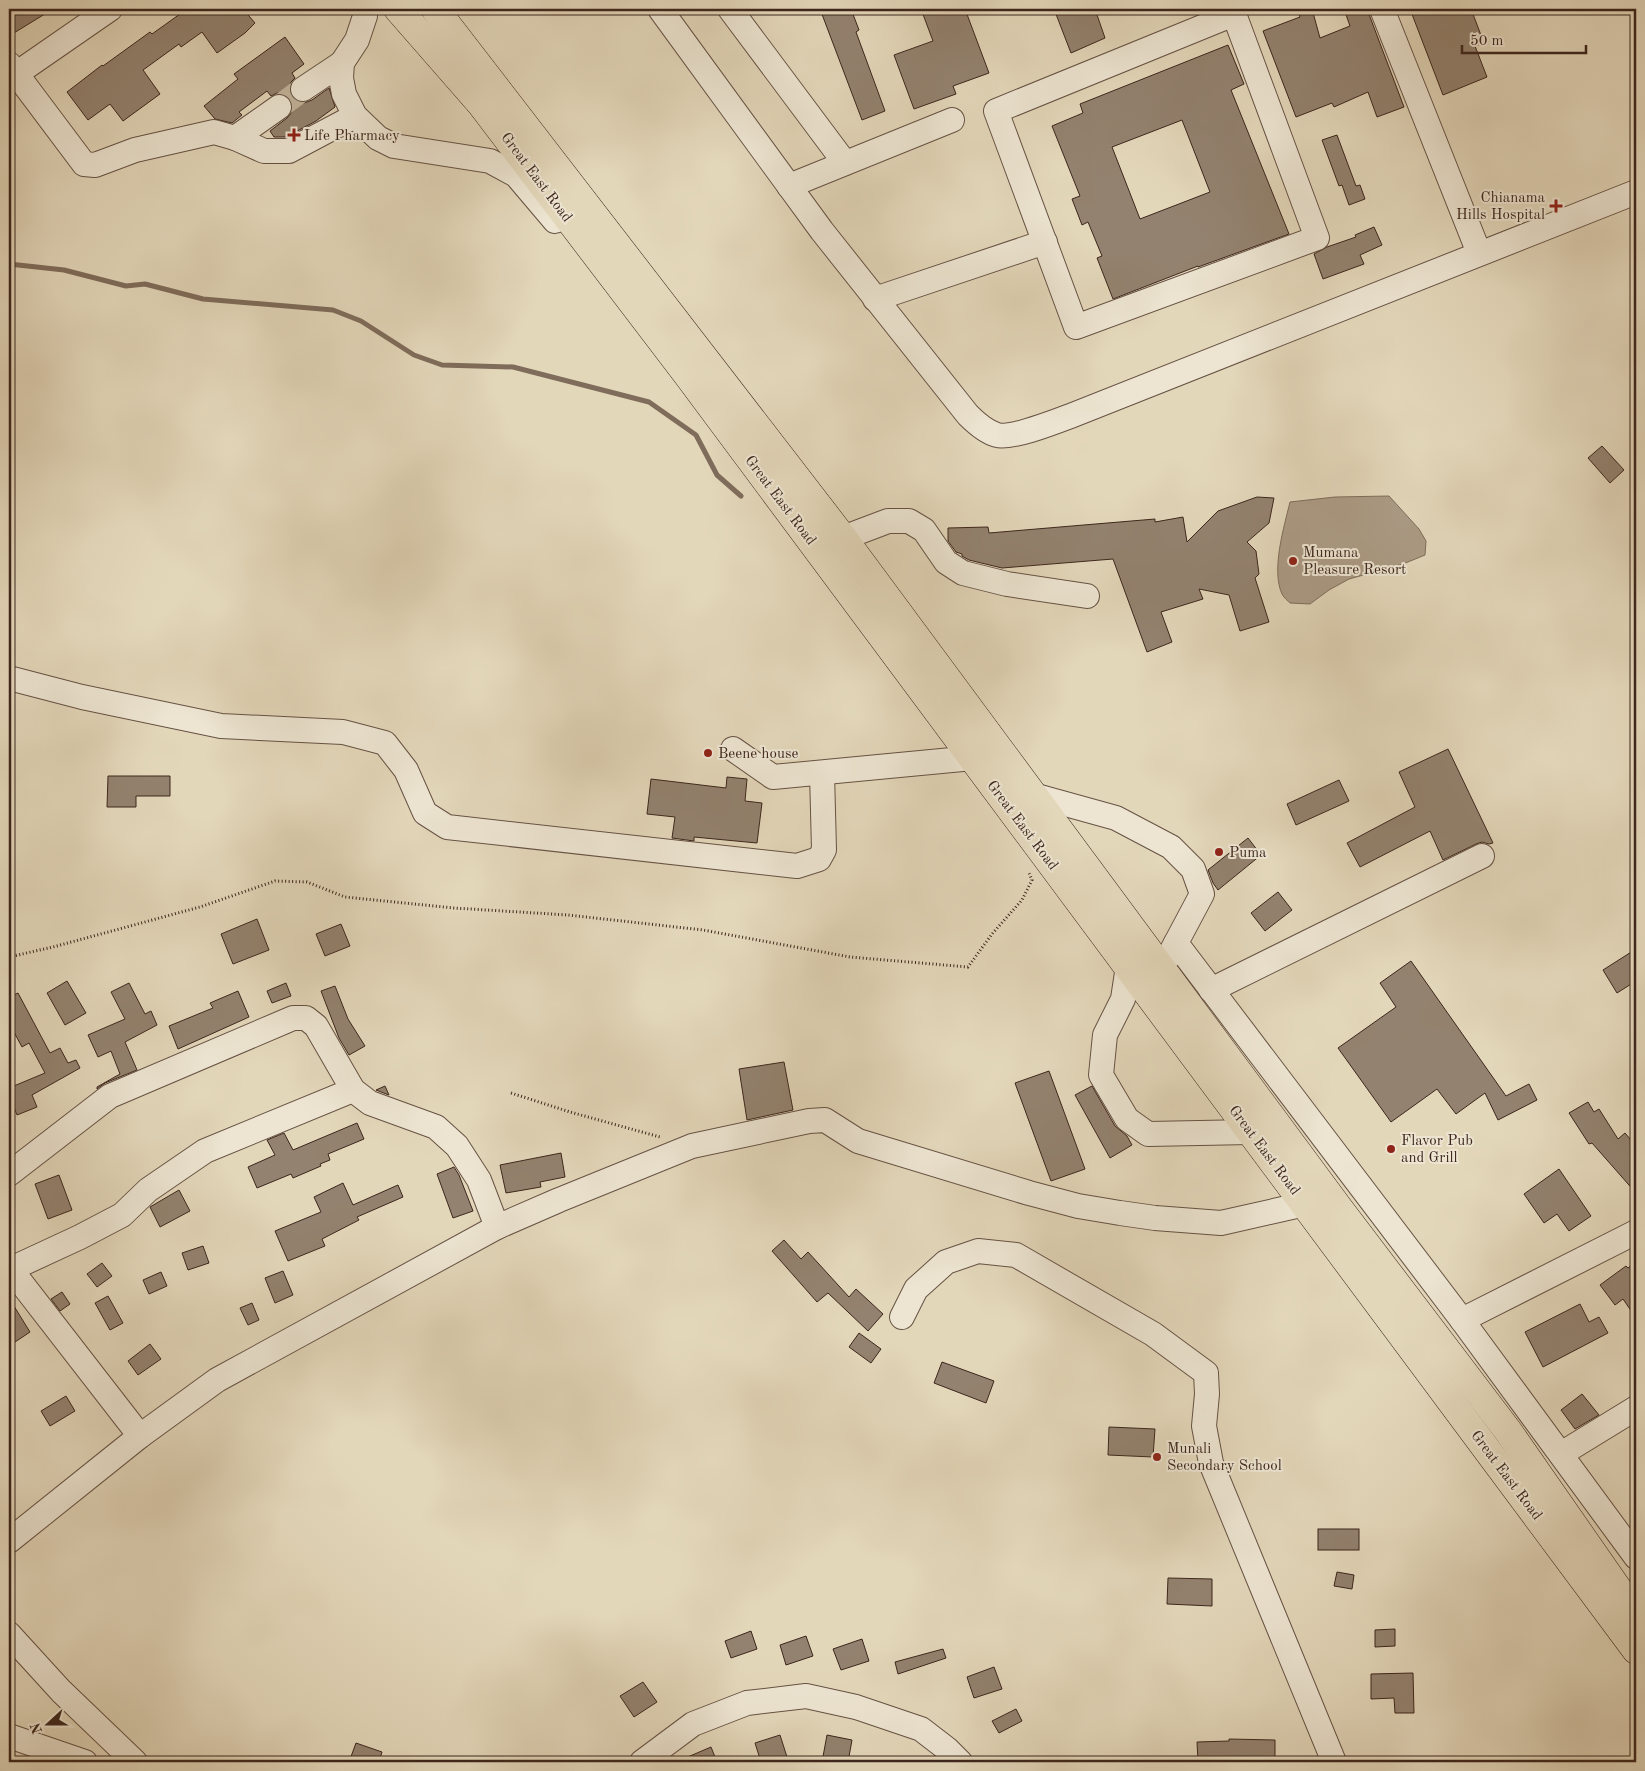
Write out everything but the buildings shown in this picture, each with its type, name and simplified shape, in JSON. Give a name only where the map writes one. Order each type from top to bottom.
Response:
[{"type":"main road","name":"Great East Road","points":[[398,9],[481,104],[648,323],[1636,1650]]},
{"type":"main road","name":"Great East Road","points":[[435,9],[843,538],[1338,1207],[1508,1431],[1636,1615]]},
{"type":"street","points":[[110,9],[13,69],[84,164],[95,165],[135,150],[214,132],[236,138],[264,151],[289,151],[355,116]]},
{"type":"street","points":[[304,89],[342,63],[357,40],[365,16],[364,9]]},
{"type":"street","points":[[660,9],[822,231],[968,415],[983,428],[998,436],[1017,434],[1073,415],[1636,192]]},
{"type":"street","points":[[730,9],[845,163]]},
{"type":"street","points":[[1382,9],[1478,253]]},
{"type":"street","points":[[1232,11],[1317,238],[1076,328],[996,111],[1232,11]]},
{"type":"street","points":[[342,63],[341,78],[344,94],[355,116],[378,138],[394,146],[490,161],[516,175],[552,218],[601,284],[648,323]]},
{"type":"street","points":[[236,138],[279,107]]},
{"type":"street","points":[[789,186],[952,120]]},
{"type":"street","points":[[876,299],[1045,242]]},
{"type":"street","points":[[843,538],[888,521],[909,521],[924,530],[946,562],[963,573],[1007,584],[1087,596]]},
{"type":"street","points":[[9,678],[82,697],[221,726],[343,732],[385,743],[406,770],[425,813],[447,827],[797,866],[820,859],[824,850],[822,773]]},
{"type":"street","points":[[734,749],[773,777],[973,758]]},
{"type":"street","points":[[1033,795],[1116,818],[1171,847],[1193,868],[1202,894],[1162,969]]},
{"type":"street","points":[[1211,990],[1482,856]]},
{"type":"street","points":[[1176,943],[1462,1320],[1636,1557]]},
{"type":"street","points":[[1128,966],[1123,999],[1105,1035],[1101,1075],[1127,1119],[1148,1134],[1251,1132]]},
{"type":"street","points":[[9,1174],[110,1096],[293,1018],[306,1018],[316,1026],[353,1090],[370,1103],[436,1127],[457,1146],[479,1180],[497,1227]]},
{"type":"street","points":[[140,1436],[10,1268],[80,1237],[122,1214],[148,1190],[205,1151],[353,1090]]},
{"type":"street","points":[[9,1541],[140,1436],[217,1380],[497,1227],[692,1146],[809,1121],[825,1120],[858,1142],[1078,1206],[1155,1218],[1221,1223],[1305,1204]]},
{"type":"street","points":[[1462,1320],[1636,1232]]},
{"type":"street","points":[[902,1317],[916,1289],[946,1262],[978,1251],[1016,1255],[1153,1334],[1206,1373],[1207,1394],[1204,1426],[1211,1463],[1334,1762]]},
{"type":"street","points":[[1560,1454],[1636,1408]]},
{"type":"street","points":[[9,1634],[61,1691],[135,1762]]},
{"type":"street","points":[[642,1762],[693,1724],[747,1703],[806,1696],[856,1707],[921,1729],[947,1749],[960,1762]]},
{"type":"street","points":[[9,1736],[85,1762]]},
{"type":"path","points":[[9,957],[53,947],[200,906],[274,881],[308,882],[345,897],[454,908],[568,915],[703,930],[850,957],[968,967],[992,934],[1022,900],[1032,880],[1028,870]]},
{"type":"path","points":[[511,1093],[570,1112],[692,1146]]},
{"type":"shaded area","points":[[1389,496],[1419,529],[1426,541],[1425,555],[1403,564],[1349,579],[1329,590],[1310,604],[1290,603],[1282,594],[1279,584],[1278,561],[1290,502],[1335,497]]},
{"type":"waterway","points":[[9,264],[64,270],[126,286],[145,284],[203,299],[333,310],[361,321],[414,355],[442,365],[513,367],[649,402],[696,435],[717,475],[741,496]]},
{"type":"tunnel","points":[[279,107],[303,89]]},
{"type":"place","name":"Life Pharmacy","points":[[294,135]]},
{"type":"place","name":"Chianama Hills Hospital","points":[[1556,206]]},
{"type":"place","name":"Mumana Pleasure Resort","points":[[1293,561]]},
{"type":"place","name":"Beene house","points":[[708,753]]},
{"type":"place","name":"Puma","points":[[1219,852]]},
{"type":"place","name":"Flavor Pub and Grill","points":[[1391,1149]]},
{"type":"place","name":"Munali Secondary School","points":[[1157,1457]]}]
